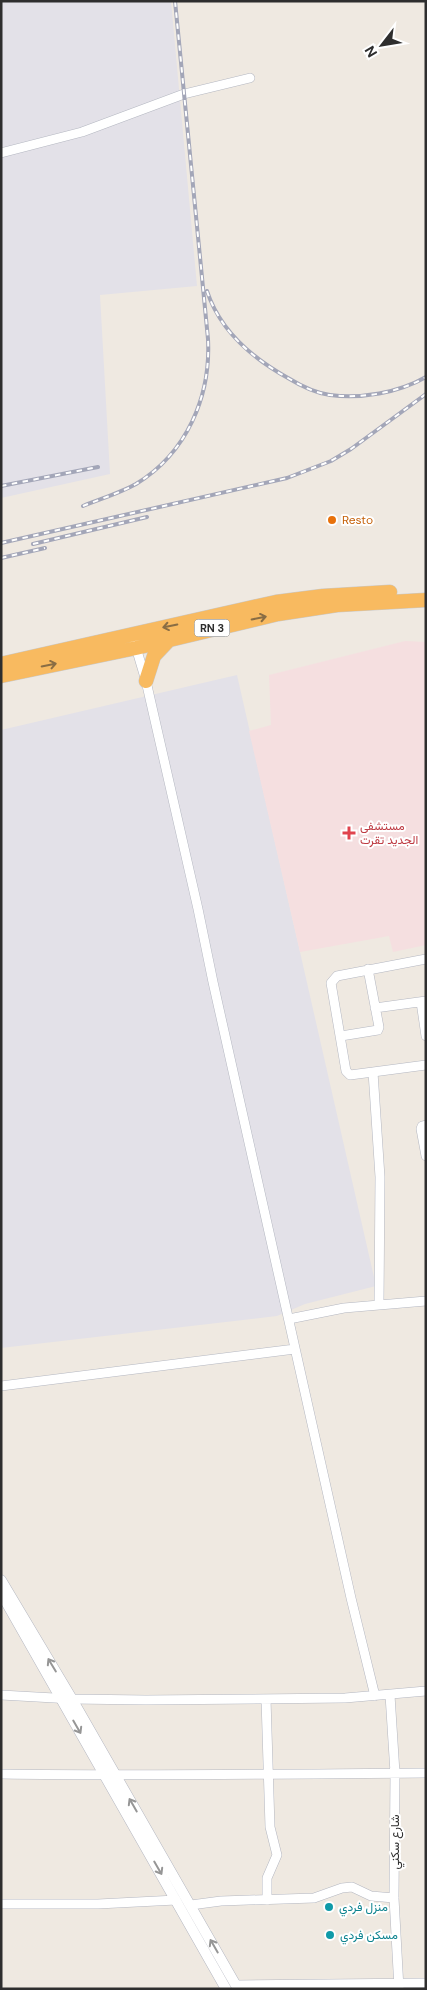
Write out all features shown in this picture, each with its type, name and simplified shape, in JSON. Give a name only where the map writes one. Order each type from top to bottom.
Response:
[{"type":"highway","name":"RN 3","points":[[1,664],[304,598],[426,591]]},
{"type":"highway","name":"RN 3","points":[[1,676],[136,648],[245,620],[310,608],[343,604],[426,600]]},
{"type":"highway","points":[[146,681],[154,656],[170,639]]},
{"type":"street","points":[[1,152],[82,132],[184,94],[250,78]]},
{"type":"street","points":[[132,634],[146,681],[351,1598],[375,1696]]},
{"type":"street","points":[[426,959],[337,976],[331,983],[347,1074],[426,1065]]},
{"type":"street","points":[[341,1036],[378,1030],[368,969]]},
{"type":"street","points":[[375,1008],[423,1001],[426,1036]]},
{"type":"street","points":[[373,1072],[380,1177],[379,1304]]},
{"type":"street","points":[[426,1125],[422,1126],[421,1130],[426,1156]]},
{"type":"street","points":[[289,1319],[344,1308],[426,1301]]},
{"type":"street","points":[[1,1386],[295,1349]]},
{"type":"street","points":[[1,1580],[191,1905],[233,1987]]},
{"type":"street","points":[[1,1594],[176,1900],[233,1987]]},
{"type":"street","points":[[1,1695],[72,1699],[266,1699],[375,1696],[426,1691]]},
{"type":"street","name":"شارع سكني","points":[[390,1695],[395,1773],[394,1898],[399,1986]]},
{"type":"street","points":[[266,1699],[270,1828],[277,1855],[267,1878],[267,1900]]},
{"type":"street","points":[[1,1774],[117,1776],[267,1773],[426,1773]]},
{"type":"street","points":[[191,1905],[221,1901],[314,1898],[342,1888],[352,1887],[371,1896],[394,1898]]},
{"type":"street","points":[[1,1904],[98,1904],[176,1900]]},
{"type":"street","points":[[233,1987],[399,1986],[426,1983]]},
{"type":"shaded area","points":[[1,1],[171,1],[197,286],[100,295],[110,474],[1,498]]},
{"type":"shaded area","name":"مستشفى الجديد تقرت","points":[[405,641],[426,642],[426,945],[393,952],[389,936],[300,952],[249,731],[271,725],[269,675]]},
{"type":"shaded area","points":[[237,675],[376,1286],[305,1304],[277,1316],[1,1348],[1,730]]},
{"type":"railway","points":[[83,506],[136,484],[154,471],[169,456],[182,440],[192,421],[200,402],[205,381],[208,339],[175,1]]},
{"type":"railway","points":[[207,291],[220,319],[239,342],[262,362],[298,384],[314,391],[342,396],[367,395],[391,391],[426,377]]},
{"type":"railway","points":[[1,543],[287,478],[331,461],[351,449],[426,394]]},
{"type":"railway","points":[[1,486],[98,467]]},
{"type":"railway","points":[[33,544],[147,517]]},
{"type":"railway","points":[[1,558],[45,548]]},
{"type":"place","name":"Resto","points":[[332,520]]},
{"type":"place","name":"مستشفى الجديد تقرت","points":[[349,833]]},
{"type":"place","name":"منزل فردي","points":[[329,1907]]},
{"type":"place","name":"مسكن فردي","points":[[330,1935]]}]
